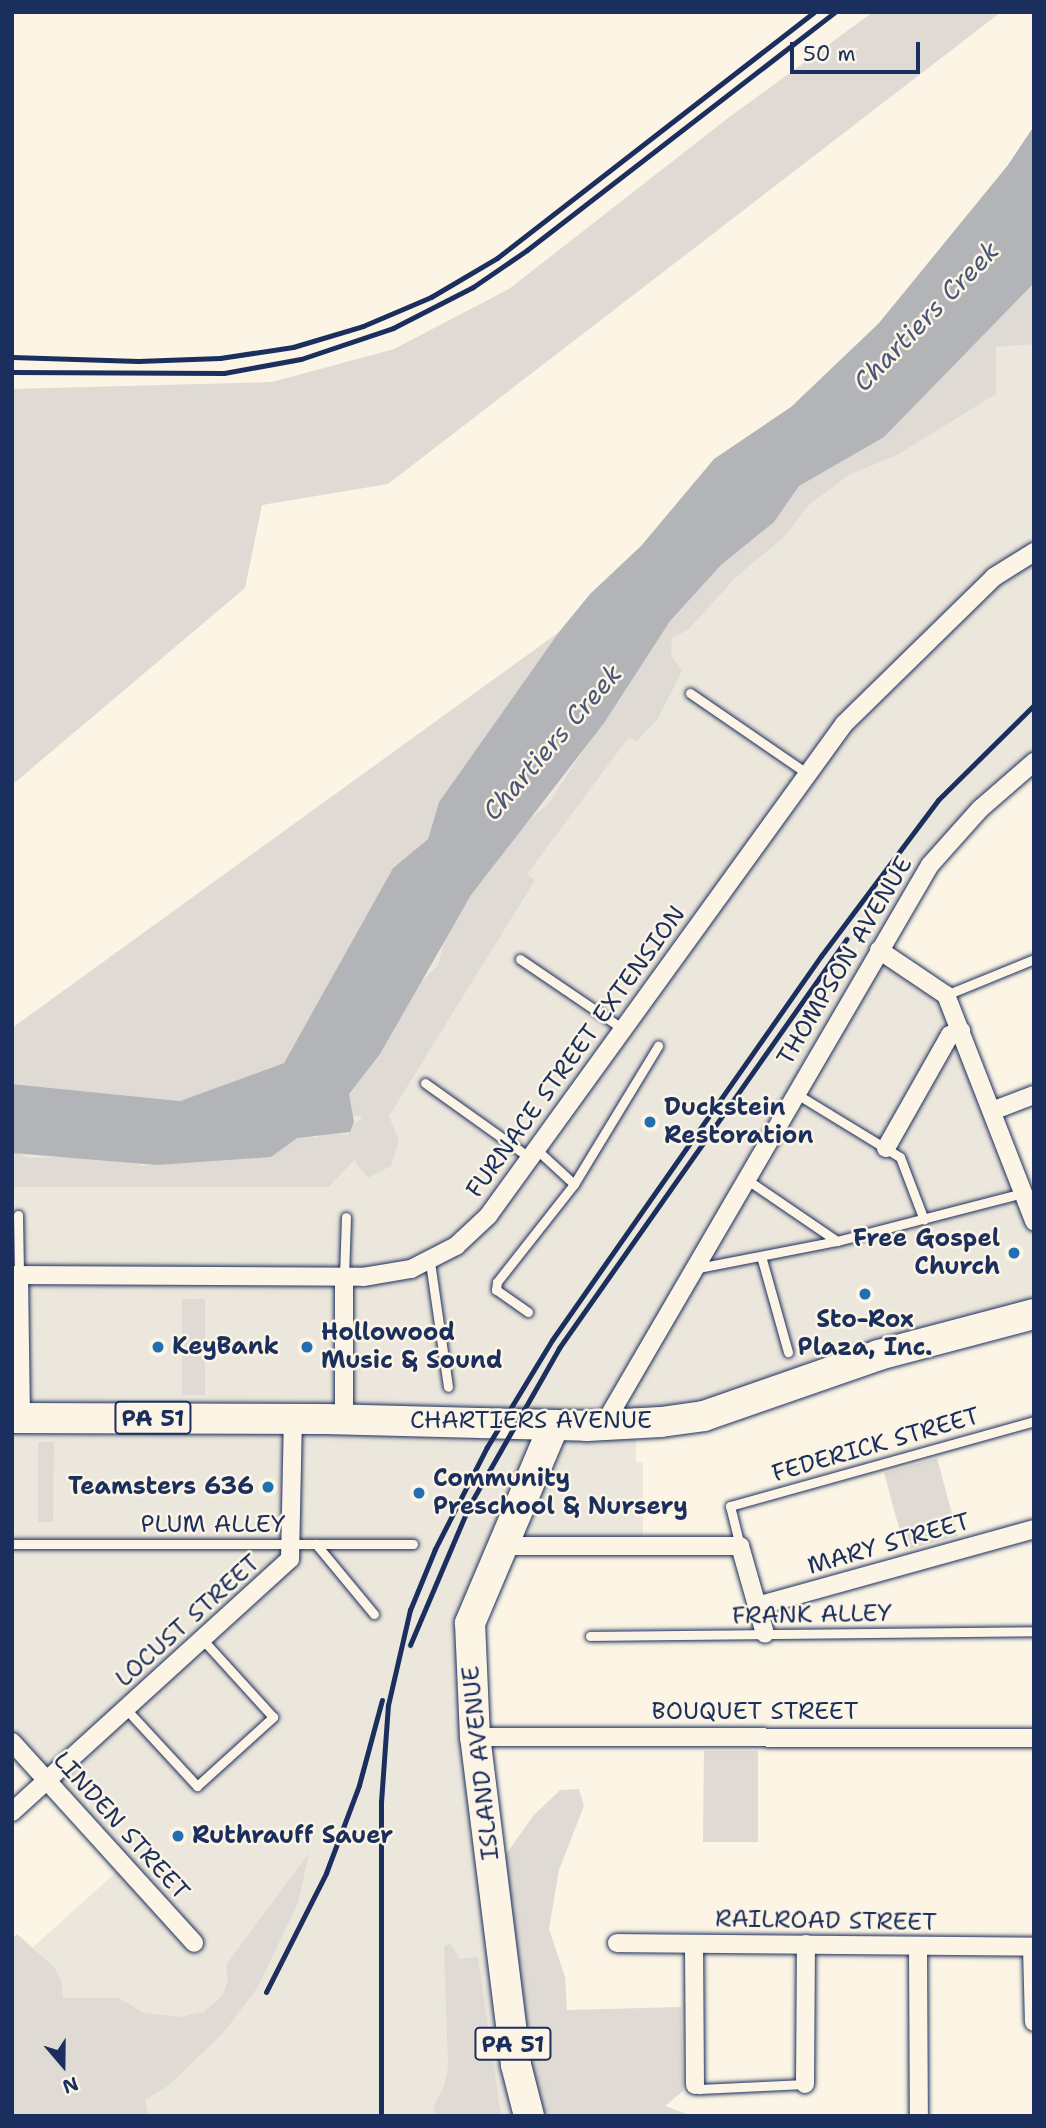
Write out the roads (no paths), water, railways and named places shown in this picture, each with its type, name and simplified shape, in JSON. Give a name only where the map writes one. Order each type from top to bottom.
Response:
[{"type":"main road","name":"CHARTIERS AVENUE","points":[[17,1418],[293,1418],[603,1426],[704,1416],[879,1355],[1034,1314]]},
{"type":"main road","name":"ISLAND AVENUE","points":[[529,2116],[516,2065],[475,1737],[470,1623],[500,1546],[554,1425]]},
{"type":"street","name":"FURNACE STREET EXTENSION","points":[[16,1275],[344,1277],[387,1274],[430,1262],[456,1246],[488,1216],[845,724],[994,577],[1034,552]]},
{"type":"street","name":"THOMPSON AVENUE","points":[[603,1426],[691,1269],[930,865],[980,809],[1034,762]]},
{"type":"street","points":[[879,950],[946,995],[1030,1205]]},
{"type":"street","points":[[886,1148],[950,1035],[961,1031]]},
{"type":"street","points":[[992,1111],[1034,1095]]},
{"type":"street","points":[[16,1275],[17,1418]]},
{"type":"street","points":[[344,1277],[344,1419]]},
{"type":"street","name":"LOCUST STREET","points":[[12,1812],[283,1569],[294,1544],[293,1418]]},
{"type":"street","name":"MARY STREET","points":[[757,1606],[1034,1529]]},
{"type":"street","points":[[500,1546],[740,1546],[765,1634]]},
{"type":"street","name":"BOUQUET STREET","points":[[475,1737],[1034,1738]]},
{"type":"street","name":"LINDEN STREET","points":[[12,1742],[194,1943]]},
{"type":"street","name":"RAILROAD STREET","points":[[617,1943],[1033,1947]]},
{"type":"street","points":[[694,1944],[695,2085]]},
{"type":"street","points":[[805,2084],[806,1944]]},
{"type":"street","points":[[918,1947],[919,2116]]},
{"type":"street","points":[[1033,1947],[1034,2022]]},
{"type":"lane","points":[[690,693],[808,774]]},
{"type":"lane","points":[[946,995],[1034,958]]},
{"type":"lane","points":[[520,959],[623,1030]]},
{"type":"lane","points":[[528,1312],[496,1290],[497,1282],[574,1184],[658,1046]]},
{"type":"lane","points":[[425,1083],[533,1153],[574,1184]]},
{"type":"lane","points":[[795,1093],[901,1157],[924,1220]]},
{"type":"lane","points":[[745,1178],[837,1241]]},
{"type":"lane","points":[[691,1269],[837,1241],[924,1220],[1030,1205]]},
{"type":"lane","points":[[16,1275],[18,1214]]},
{"type":"lane","points":[[344,1277],[346,1217]]},
{"type":"lane","points":[[761,1256],[788,1352]]},
{"type":"lane","points":[[430,1262],[449,1387]]},
{"type":"lane","name":"FEDERICK STREET","points":[[740,1546],[730,1506],[1034,1421]]},
{"type":"lane","name":"PLUM ALLEY","points":[[12,1544],[414,1544]]},
{"type":"lane","points":[[316,1544],[374,1614]]},
{"type":"lane","name":"FRANK ALLEY","points":[[590,1636],[1034,1631]]},
{"type":"lane","points":[[126,1709],[197,1786],[273,1717],[203,1640]]},
{"type":"lane","points":[[695,2085],[699,2089],[805,2084]]},
{"type":"water","name":"Chartiers Creek","points":[[1034,126],[1034,283],[884,437],[799,486],[774,522],[721,565],[670,621],[604,723],[471,895],[380,1054],[349,1094],[354,1122],[350,1132],[297,1138],[271,1157],[157,1165],[12,1153],[12,1084],[180,1101],[284,1063],[393,868],[428,839],[439,802],[559,632],[590,594],[641,546],[714,459],[791,407],[879,323],[1008,165]]},
{"type":"railway","points":[[12,357],[138,361],[220,358],[293,347],[363,326],[431,297],[497,258],[814,12]]},
{"type":"railway","points":[[12,372],[224,373],[301,359],[393,328],[473,287],[527,250],[835,12]]},
{"type":"railway","points":[[381,2116],[381,1802],[388,1705],[410,1610],[435,1549],[487,1447],[552,1340],[821,956],[938,800],[1034,705]]},
{"type":"railway","points":[[410,1645],[469,1506],[559,1348],[846,939]]},
{"type":"railway","points":[[266,1992],[326,1873],[359,1785],[382,1700]]},
{"type":"place","name":"Duckstein Restoration","points":[[650,1122]]},
{"type":"place","name":"Free Gospel Church","points":[[1014,1253]]},
{"type":"place","name":"Sto-Rox Plaza, Inc.","points":[[865,1294]]},
{"type":"place","name":"KeyBank","points":[[158,1347]]},
{"type":"place","name":"Hollowood Music & Sound","points":[[307,1347]]},
{"type":"place","name":"Teamsters 636","points":[[268,1487]]},
{"type":"place","name":"Community Preschool & Nursery","points":[[419,1493]]},
{"type":"place","name":"Ruthrauff Sauer","points":[[178,1836]]}]
